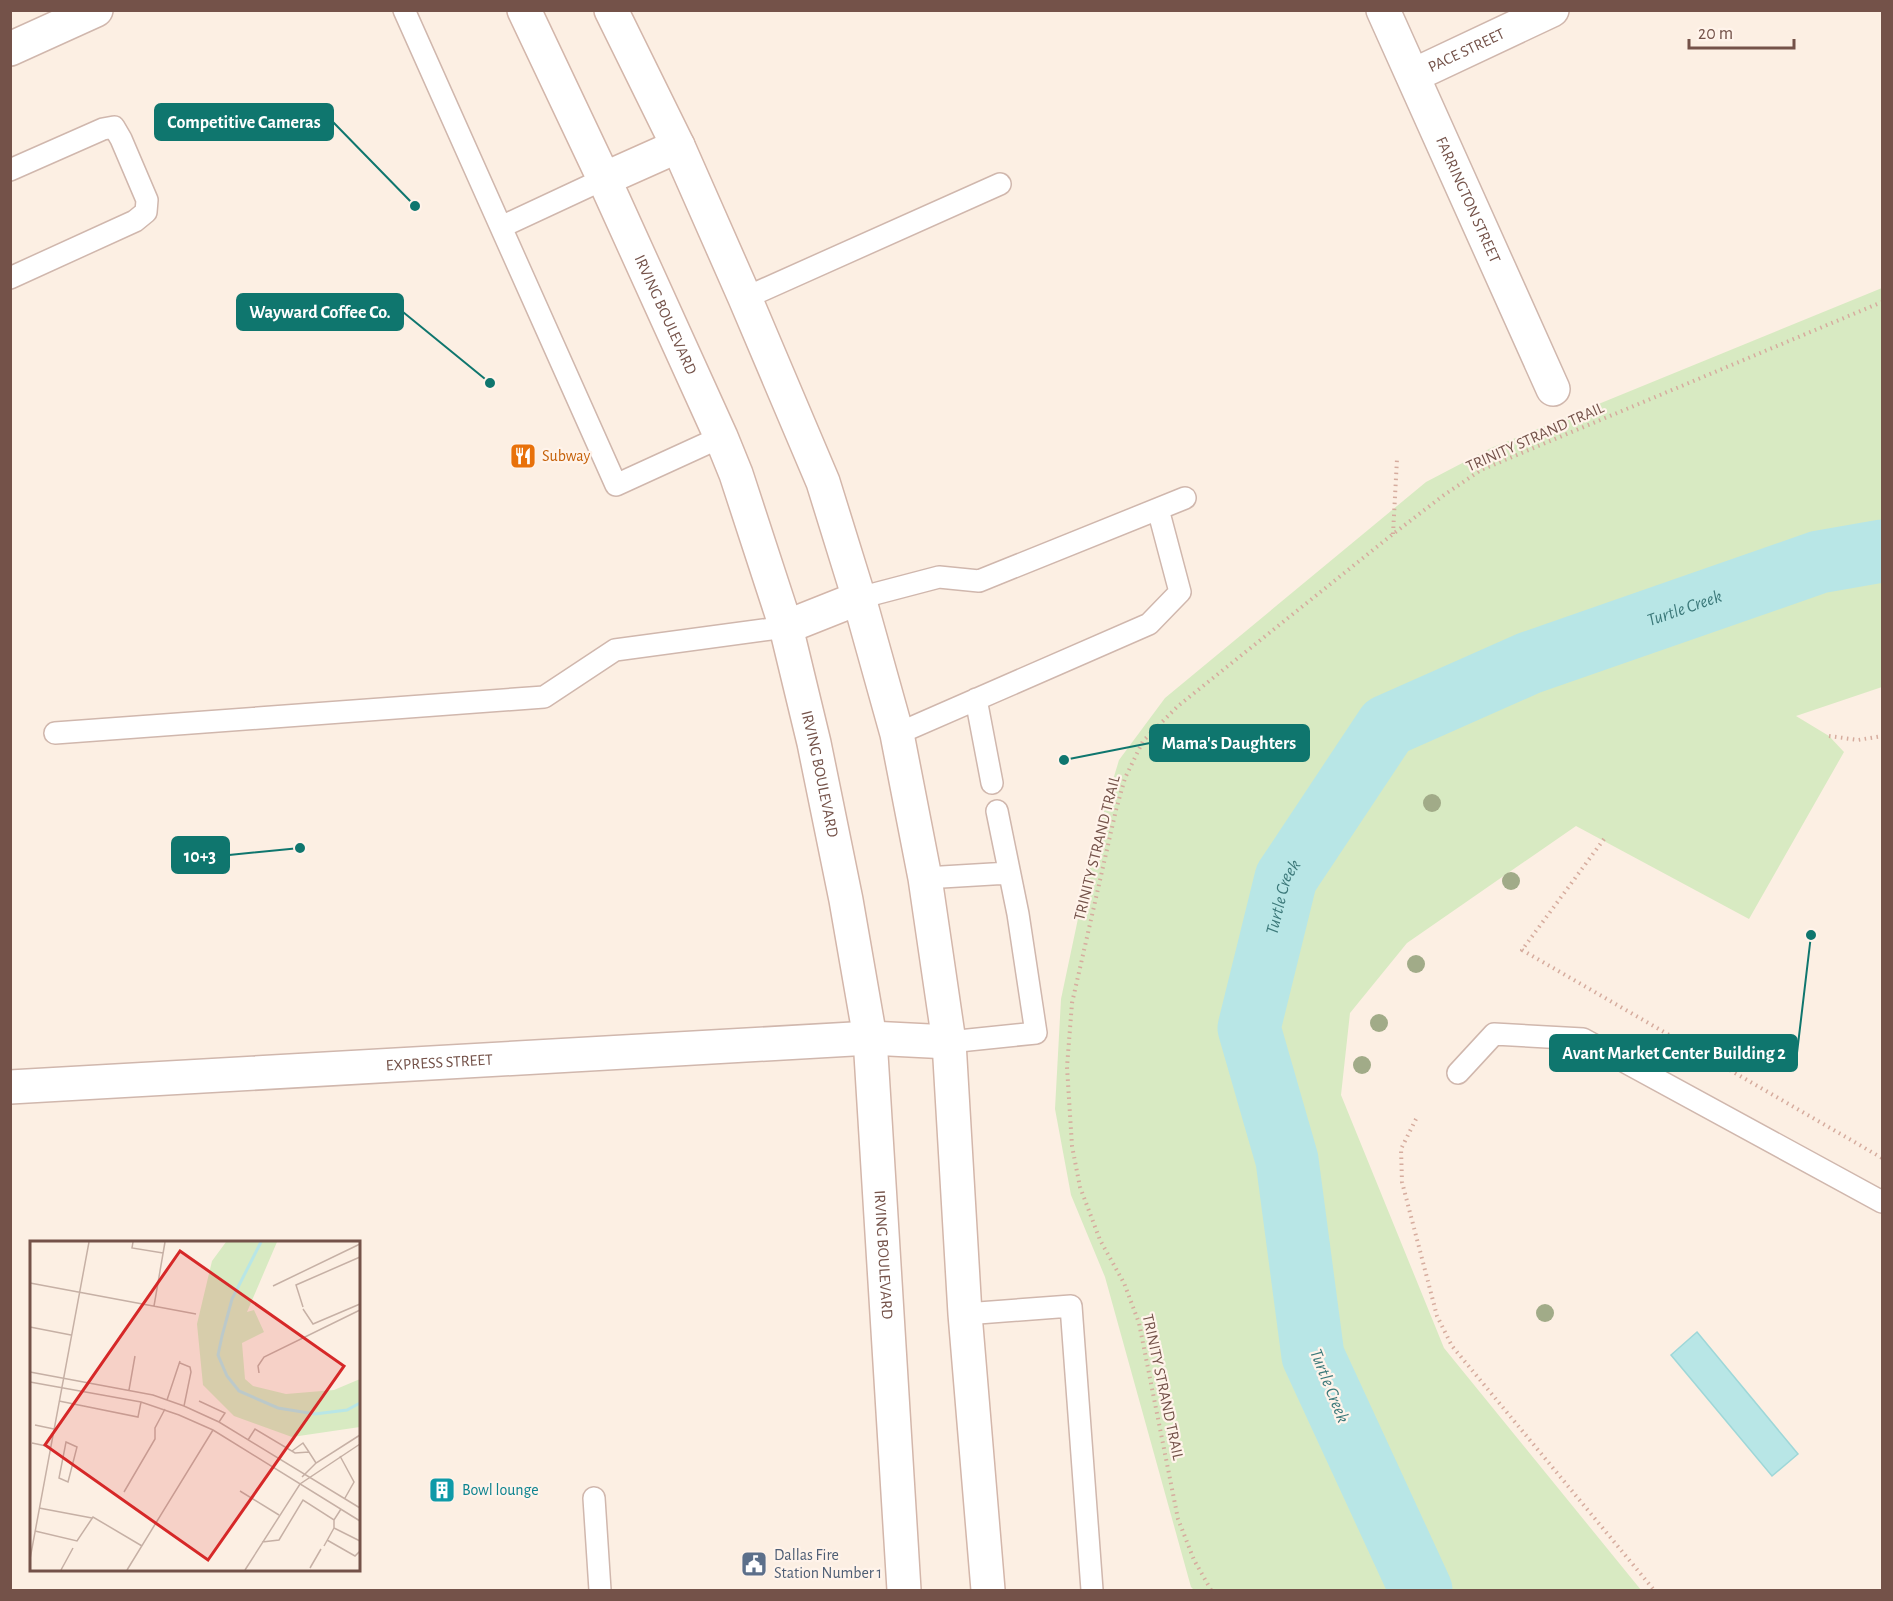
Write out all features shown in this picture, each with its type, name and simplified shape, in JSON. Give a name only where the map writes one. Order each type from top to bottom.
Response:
[{"type":"main road","points":[[11,47],[96,10]]},
{"type":"main road","name":"IRVING BOULEVARD","points":[[524,10],[604,179],[736,474],[786,627],[814,743],[846,900],[870,1038],[904,1590]]},
{"type":"main road","points":[[611,10],[678,146],[746,298],[823,482],[859,598],[897,734],[925,878],[949,1042],[965,1314],[988,1590]]},
{"type":"main road","name":"FARRINGTON STREET","points":[[1383,10],[1553,389]]},
{"type":"main road","name":"PACE STREET","points":[[1414,75],[1552,10]]},
{"type":"main road","points":[[604,179],[678,146]]},
{"type":"main road","points":[[786,627],[859,598]]},
{"type":"main road","name":"EXPRESS STREET","points":[[10,1087],[870,1038],[949,1042]]},
{"type":"lane","points":[[404,10],[616,485],[721,437]]},
{"type":"lane","points":[[10,170],[103,129],[114,127],[147,200],[146,212],[135,221],[10,278]]},
{"type":"lane","points":[[501,227],[604,179]]},
{"type":"lane","points":[[746,298],[1000,184]]},
{"type":"lane","points":[[859,598],[939,577],[979,581],[1185,498]]},
{"type":"lane","points":[[897,734],[1149,624],[1180,592],[1158,509]]},
{"type":"lane","points":[[55,734],[544,697],[615,650],[786,627]]},
{"type":"lane","points":[[976,699],[992,783]]},
{"type":"lane","points":[[949,1042],[1036,1033],[1018,914],[997,811]]},
{"type":"lane","points":[[925,878],[1009,873]]},
{"type":"lane","points":[[1458,1073],[1494,1034],[1583,1039],[1882,1202]]},
{"type":"lane","points":[[965,1314],[1071,1306],[1092,1590]]},
{"type":"lane","points":[[594,1497],[600,1590]]},
{"type":"path","name":"TRINITY STRAND TRAIL","points":[[1211,1590],[1194,1560],[1178,1519],[1139,1323],[1125,1283],[1100,1240],[1080,1187],[1072,1146],[1067,1067],[1072,1003],[1116,810],[1125,778],[1143,741],[1178,706],[1393,534],[1481,470],[1882,302]]},
{"type":"path","points":[[1393,534],[1397,459]]},
{"type":"path","points":[[1829,736],[1858,740],[1882,736]]},
{"type":"path","points":[[1604,839],[1522,950],[1882,1158]]},
{"type":"path","points":[[1416,1119],[1401,1149],[1402,1182],[1437,1316],[1452,1346],[1654,1590]]},
{"type":"green space","points":[[1882,288],[1882,687],[1796,716],[1829,736],[1844,752],[1749,919],[1576,826],[1407,943],[1350,1013],[1341,1095],[1444,1348],[1641,1590],[1194,1590],[1191,1587],[1105,1277],[1071,1195],[1055,1109],[1061,999],[1094,843],[1119,760],[1165,698],[1426,482],[1491,448]]},
{"type":"water","points":[[1697,1332],[1798,1454],[1772,1476],[1671,1355]]},
{"type":"waterway","name":"Turtle Creek","points":[[1421,1590],[1313,1356],[1287,1160],[1249,1028],[1286,878],[1387,726],[1529,663],[1819,562],[1882,551]]},
{"type":"place","name":"Competitive Cameras","points":[[415,206]]},
{"type":"place","name":"Wayward Coffee Co.","points":[[490,383]]},
{"type":"place","name":"Subway","points":[[523,456]]},
{"type":"place","name":"Mama's Daughters","points":[[1064,760]]},
{"type":"place","name":"10+3","points":[[300,848]]},
{"type":"place","name":"Avant Market Center Building 2","points":[[1811,935]]},
{"type":"place","name":"Bowl lounge","points":[[442,1490]]},
{"type":"place","name":"Dallas Fire Station Number 1","points":[[754,1564]]}]
